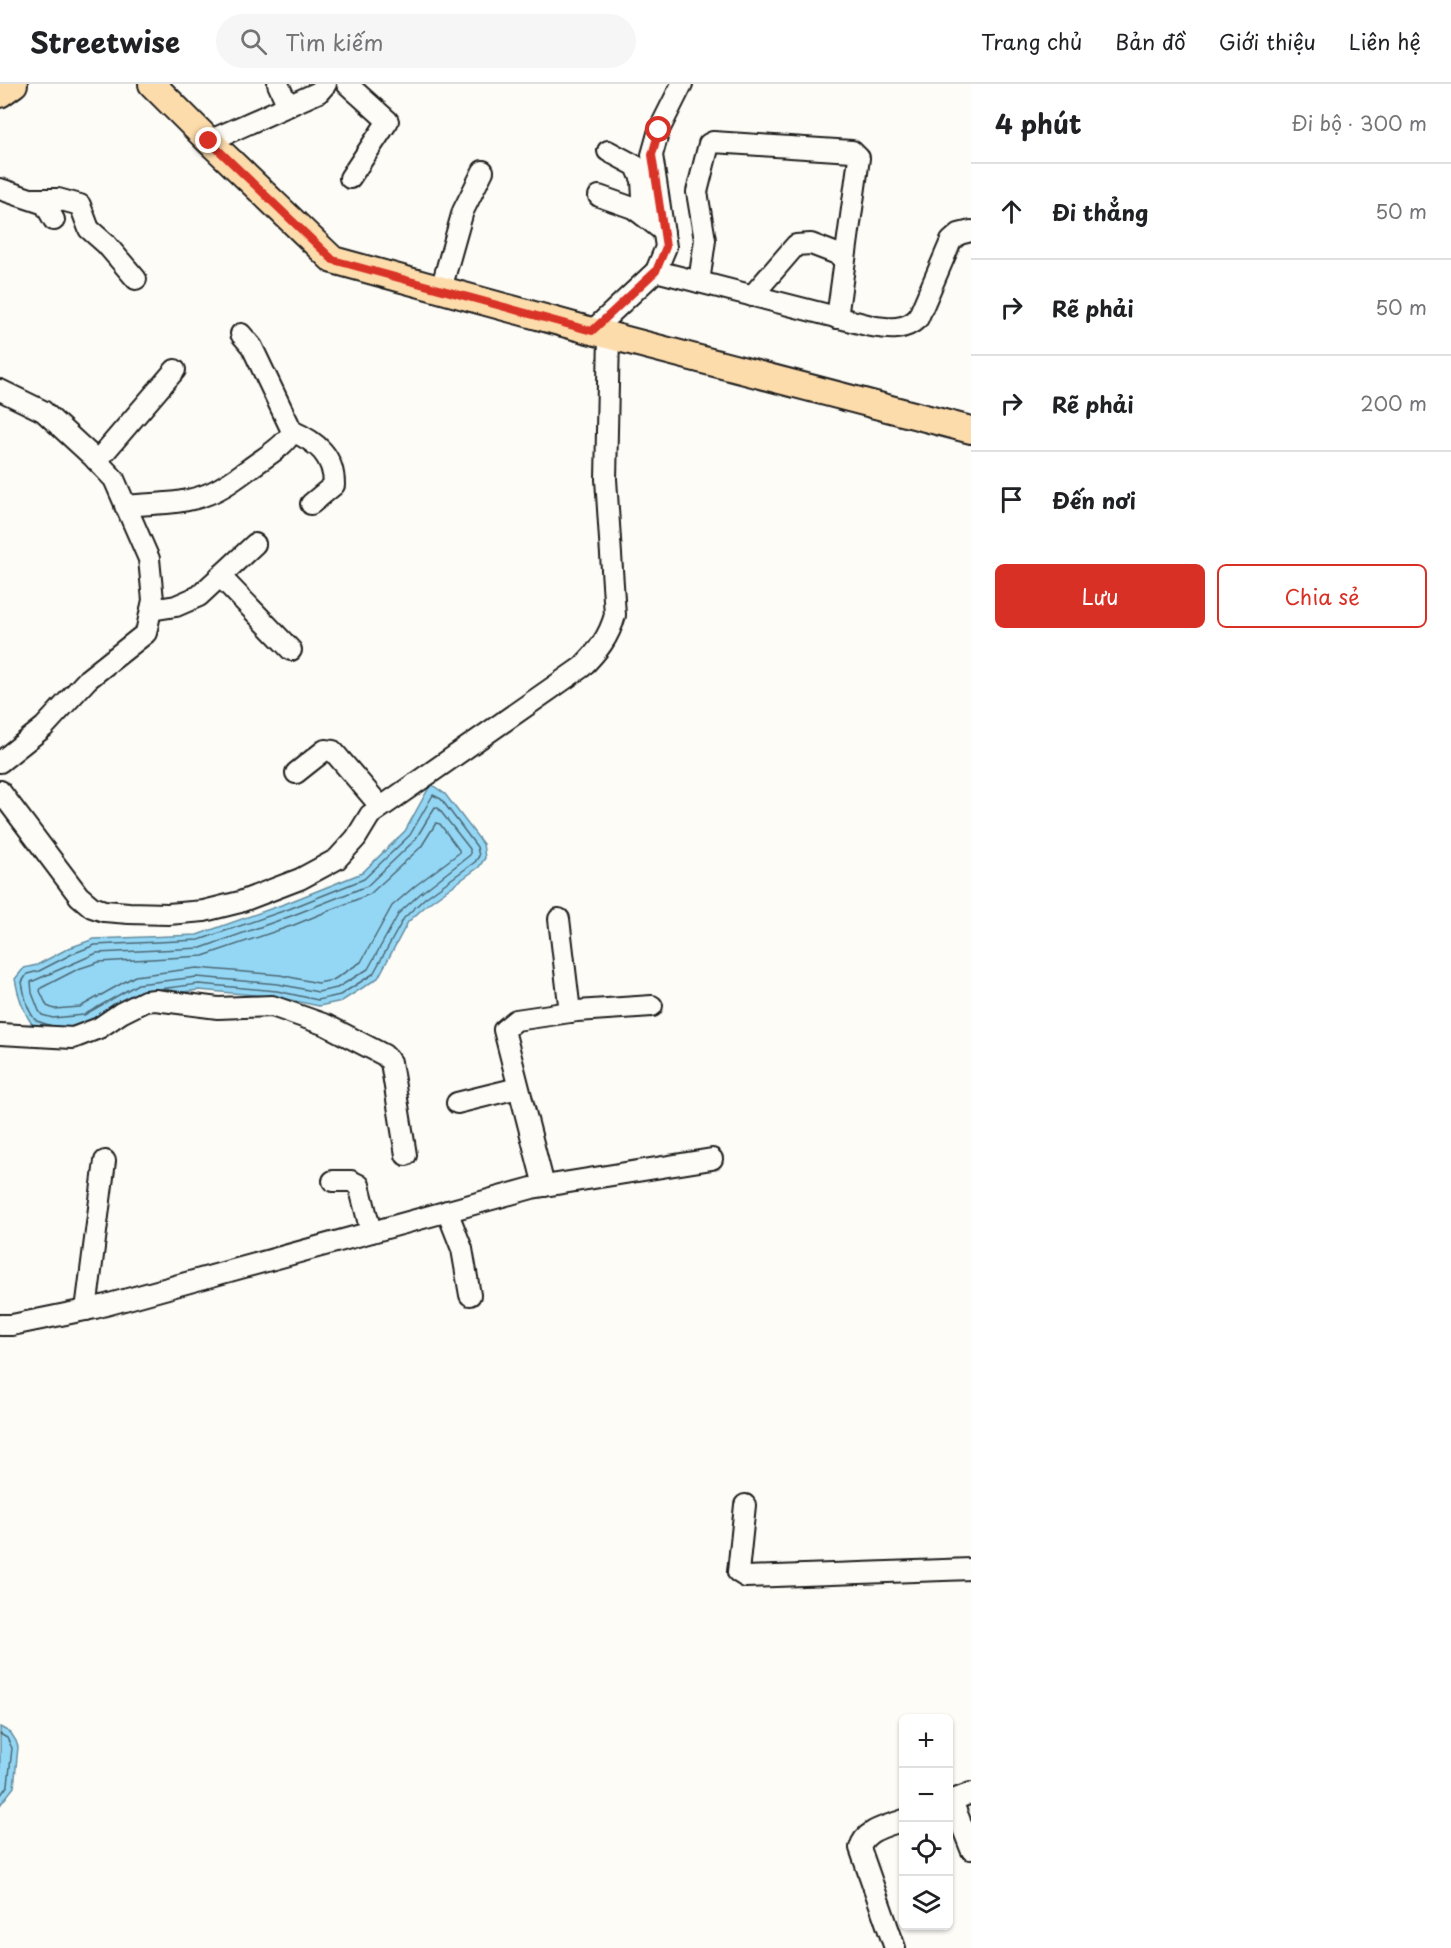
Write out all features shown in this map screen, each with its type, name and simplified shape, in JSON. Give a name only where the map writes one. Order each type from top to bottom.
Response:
[{"type":"main road","points":[[0,94],[14,84]]},
{"type":"main road","points":[[152,84],[333,260],[971,430]]},
{"type":"street","points":[[278,84],[288,106]]},
{"type":"street","points":[[209,141],[319,92],[327,84]]},
{"type":"street","points":[[347,84],[388,122],[350,178]]},
{"type":"street","points":[[0,791],[79,896],[92,907],[104,912],[129,913],[168,914],[204,911],[240,902],[300,879],[337,859],[356,838],[370,815],[582,667],[604,642],[612,628],[615,615],[606,479],[601,333],[656,271],[666,247],[652,155],[659,130],[681,84]]},
{"type":"street","points":[[699,282],[705,240],[697,192],[709,144],[713,142],[852,151],[859,158],[837,318]]},
{"type":"street","points":[[608,151],[636,166],[642,180],[644,216]]},
{"type":"street","points":[[441,289],[463,211],[483,171]]},
{"type":"street","points":[[0,189],[45,204],[54,220]]},
{"type":"street","points":[[599,196],[633,207],[664,232]]},
{"type":"street","points":[[34,199],[58,199],[80,205],[89,229],[106,244],[136,279]]},
{"type":"street","points":[[656,271],[871,326],[904,327],[911,325],[918,318],[951,241],[959,234],[971,231]]},
{"type":"street","points":[[752,296],[796,245],[811,244],[845,257]]},
{"type":"street","points":[[241,334],[252,347],[292,431],[309,438],[330,461],[334,474],[334,485],[311,504]]},
{"type":"street","points":[[97,461],[175,370]]},
{"type":"street","points":[[0,390],[43,411],[114,479],[149,559],[153,600],[146,633],[88,679],[44,727],[0,762]]},
{"type":"street","points":[[125,506],[181,501],[208,494],[269,454],[290,437],[292,431]]},
{"type":"street","points":[[151,610],[176,606],[199,596],[255,544]]},
{"type":"street","points":[[220,576],[291,650]]},
{"type":"street","points":[[296,773],[325,750],[333,751],[381,807]]},
{"type":"street","points":[[559,919],[570,1012]]},
{"type":"street","points":[[0,1034],[73,1038],[99,1028],[138,1004],[155,1000],[218,1008],[272,1006],[326,1025],[384,1054],[391,1062],[406,1155]]},
{"type":"street","points":[[544,1186],[504,1030],[516,1020],[570,1012],[652,1006]]},
{"type":"street","points":[[458,1103],[518,1088]]},
{"type":"street","points":[[0,1325],[12,1325],[86,1310],[544,1186],[712,1159]]},
{"type":"street","points":[[86,1310],[105,1161]]},
{"type":"street","points":[[333,1181],[351,1181],[359,1185],[371,1232]]},
{"type":"street","points":[[447,1211],[462,1249],[470,1295]]},
{"type":"street","points":[[745,1506],[738,1572],[746,1577],[971,1569]]},
{"type":"street","points":[[953,1800],[971,1793]]},
{"type":"street","points":[[953,1808],[971,1849]]},
{"type":"street","points":[[895,1948],[860,1848],[862,1840],[869,1833],[899,1822]]},
{"type":"water","points":[[431,784],[445,794],[483,844],[485,858],[479,867],[429,903],[408,922],[378,978],[342,1001],[319,1006],[276,997],[199,990],[141,997],[72,1030],[34,1027],[27,1016],[19,998],[15,979],[24,968],[37,965],[69,948],[94,939],[197,935],[362,873],[405,831]]},
{"type":"water","points":[[0,1727],[11,1733],[18,1747],[14,1787],[0,1805]]},
{"type":"route","points":[[209,141],[333,260],[592,331],[656,271],[666,247],[652,155],[659,130]]}]
